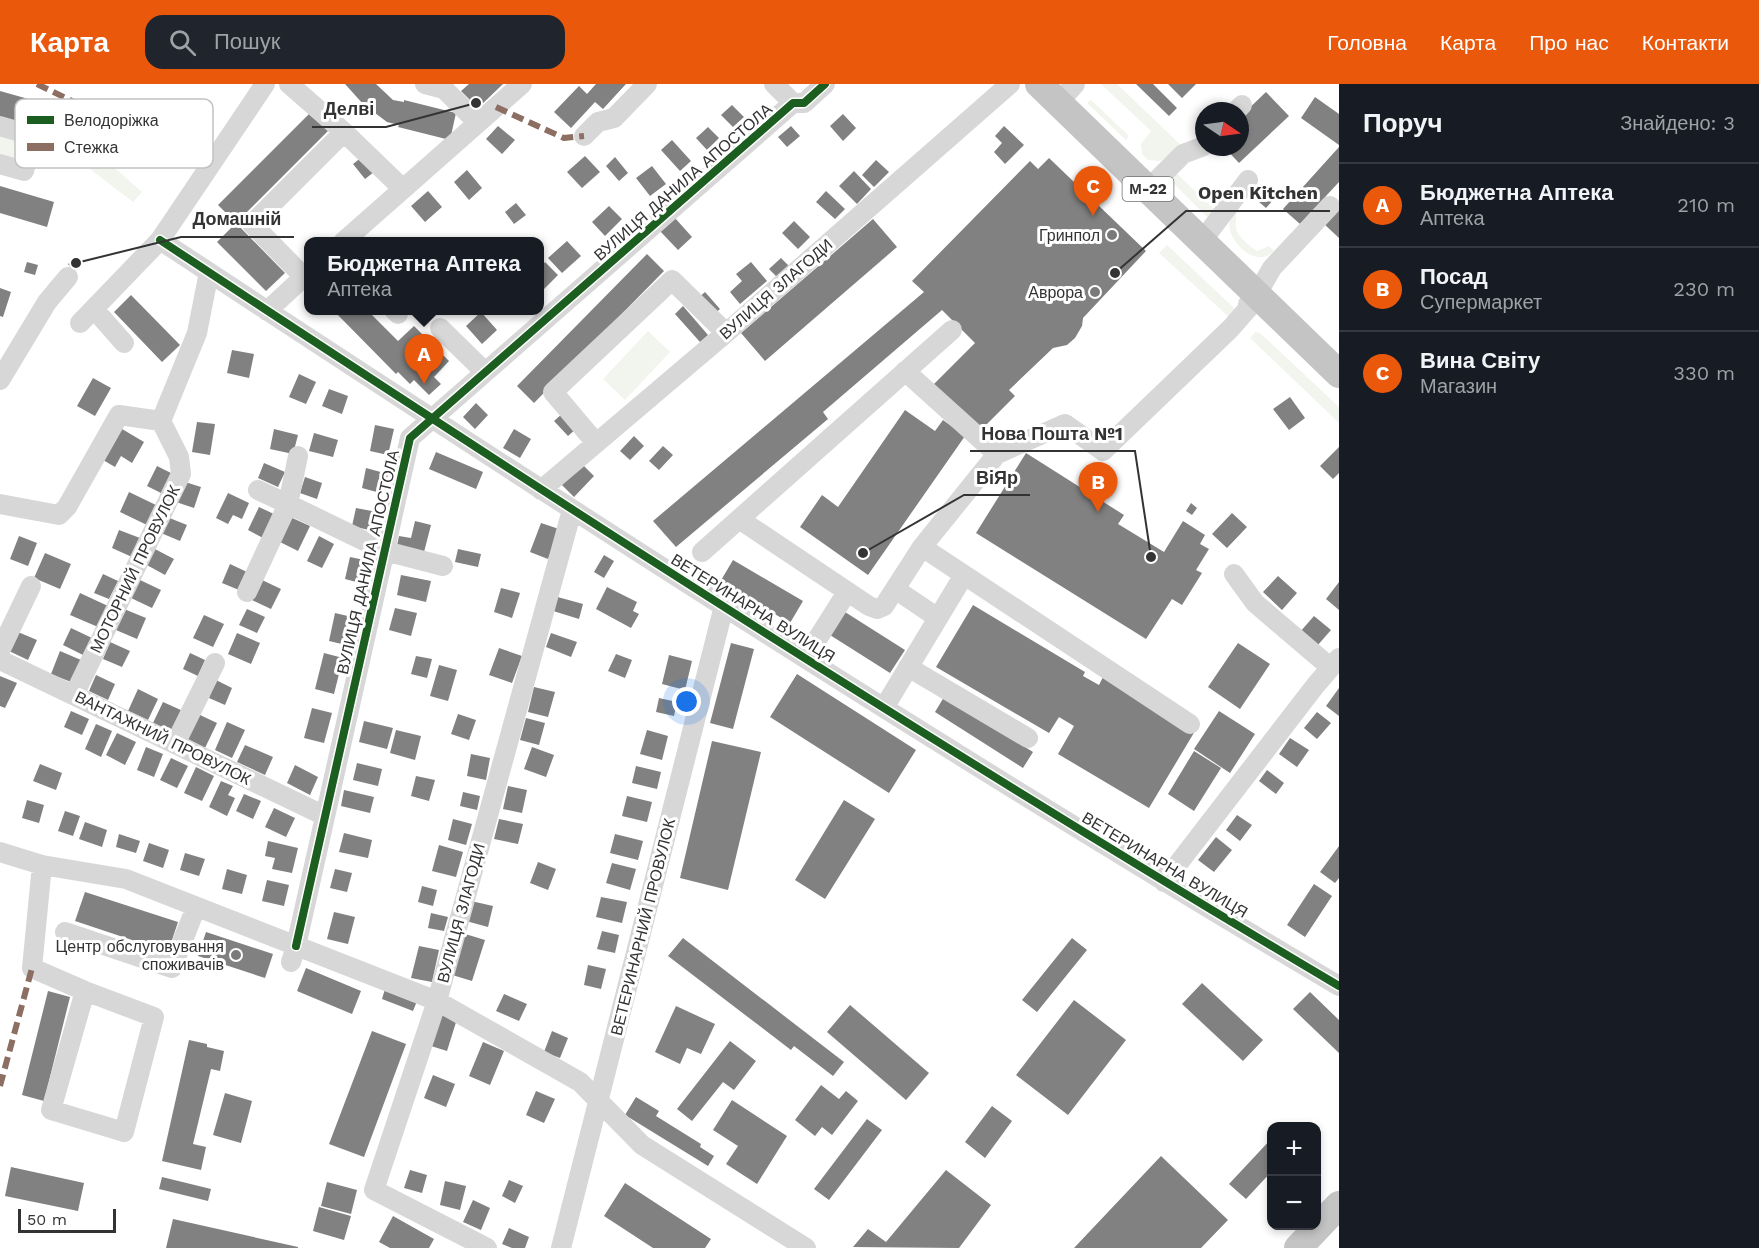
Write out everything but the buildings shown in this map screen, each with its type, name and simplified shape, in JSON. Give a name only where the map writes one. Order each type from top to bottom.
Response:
[{"type":"highway","name":"М-22","points":[[1057,90],[1148,189],[1339,374]]},
{"type":"highway","points":[[1299,1248],[1339,1205]]},
{"type":"street","points":[[213,161],[265,84]]},
{"type":"street","points":[[289,84],[344,132],[402,188]]},
{"type":"street","points":[[425,84],[444,89],[477,122]]},
{"type":"street","points":[[349,237],[522,84]]},
{"type":"street","points":[[584,136],[598,122],[615,118],[647,84]]},
{"type":"street","points":[[774,84],[793,103]]},
{"type":"street","name":"ВУЛИЦЯ ДАНИЛА АПОСТОЛА","points":[[293,954],[410,438],[793,103],[804,103],[825,84]]},
{"type":"street","name":"ВУЛИЦЯ ЗЛАГОДИ","points":[[541,490],[726,333],[1010,84]]},
{"type":"street","points":[[0,126],[15,130]]},
{"type":"street","points":[[304,273],[252,224],[344,132]]},
{"type":"street","points":[[1148,189],[1182,154],[1195,149]]},
{"type":"street","points":[[0,164],[24,171],[25,168]]},
{"type":"street","points":[[80,323],[160,240],[208,168]]},
{"type":"street","points":[[1202,241],[1248,180]]},
{"type":"street","points":[[738,519],[869,606],[877,609],[884,606],[922,547],[997,454],[1065,424],[1103,451],[1207,351],[1258,295],[1272,268],[1330,206]]},
{"type":"street","name":"ВЕТЕРИНАРНА ВУЛИЦЯ","points":[[160,240],[572,510],[1164,882],[1339,986]]},
{"type":"street","points":[[0,504],[59,515],[67,507],[119,416],[160,422],[196,339],[209,272]]},
{"type":"street","points":[[0,380],[47,302],[68,277]]},
{"type":"street","points":[[267,311],[304,277]]},
{"type":"street","points":[[596,443],[553,392],[672,280],[726,333]]},
{"type":"street","points":[[93,309],[124,343]]},
{"type":"street","points":[[440,328],[485,372]]},
{"type":"street","points":[[702,552],[951,330]]},
{"type":"street","points":[[905,371],[997,454]]},
{"type":"street","name":"МОТОРНИЙ ПРОВУЛОК","points":[[74,695],[181,474],[179,457],[160,422]]},
{"type":"street","points":[[248,592],[288,504],[297,456]]},
{"type":"street","points":[[258,490],[385,551],[443,566]]},
{"type":"street","name":"ВУЛИЦЯ ЗЛАГОДИ","points":[[487,1248],[374,1190],[437,1001],[572,510]]},
{"type":"street","points":[[922,547],[1190,724]]},
{"type":"street","points":[[1164,882],[1335,662],[1255,603],[1234,574]]},
{"type":"street","points":[[885,706],[964,575]]},
{"type":"street","points":[[0,651],[31,586]]},
{"type":"street","points":[[895,589],[938,618]]},
{"type":"street","points":[[806,657],[848,592]]},
{"type":"street","name":"ВЕТЕРИНАРНИЙ ПРОВУЛОК","points":[[561,1248],[724,606]]},
{"type":"street","name":"ВАНТАЖНИЙ ПРОВУЛОК","points":[[0,660],[325,816]]},
{"type":"street","points":[[175,744],[215,663]]},
{"type":"street","points":[[908,667],[1028,738]]},
{"type":"street","points":[[0,852],[42,865],[126,879],[196,907],[293,954],[437,1001],[580,1082],[642,1145],[806,1248]]},
{"type":"street","points":[[42,865],[32,968],[154,1017],[124,1132],[51,1110],[85,991]]},
{"type":"street","points":[[65,932],[172,968],[196,907]]},
{"type":"shaded area","points":[[1101,84],[1117,84],[1186,150],[1159,161],[1148,160],[1142,154],[1141,144],[1151,131]]},
{"type":"shaded area","points":[[1091,100],[1129,136],[1126,140],[1087,103]]},
{"type":"shaded area","points":[[0,134],[15,138],[15,160],[0,156]]},
{"type":"shaded area","points":[[89,168],[115,168],[142,192],[133,202]]},
{"type":"shaded area","points":[[1173,170],[1217,212],[1210,220],[1166,176]]},
{"type":"shaded area","points":[[1233,203],[1238,204],[1236,227],[1244,241],[1257,251],[1269,246],[1274,251],[1261,257],[1255,256],[1248,254],[1237,244],[1230,231]]},
{"type":"shaded area","points":[[1167,245],[1233,307],[1234,310],[1229,317],[1159,253]]},
{"type":"shaded area","points":[[648,331],[670,352],[625,400],[603,379]]},
{"type":"shaded area","points":[[1255,332],[1260,333],[1339,407],[1339,423],[1250,338]]},
{"type":"marked path","points":[[37,84],[68,99]]},
{"type":"marked path","points":[[496,107],[564,138],[584,136]]},
{"type":"marked path","points":[[0,1086],[32,968]]},
{"type":"cycle path","points":[[296,946],[410,438],[793,103],[804,103],[825,84]]},
{"type":"cycle path","points":[[160,240],[745,620],[1041,805],[1339,986]]},
{"type":"place","name":"Делві","points":[[476,103]]},
{"type":"place","name":"Вина Світу","points":[[1093,216]]},
{"type":"place","name":"Гринпол","points":[[1112,235]]},
{"type":"place","name":"Домашній","points":[[76,263]]},
{"type":"place","name":"Open Kitchen","points":[[1115,273]]},
{"type":"place","name":"Аврора","points":[[1095,292]]},
{"type":"place","name":"Бюджетна Аптека","points":[[424,384]]},
{"type":"place","name":"Посад","points":[[1098,512]]},
{"type":"place","name":"ВіЯр","points":[[863,553]]},
{"type":"place","name":"Нова Пошта №1","points":[[1151,557]]},
{"type":"place","name":"Центр обслуговування споживачів","points":[[236,955]]}]
